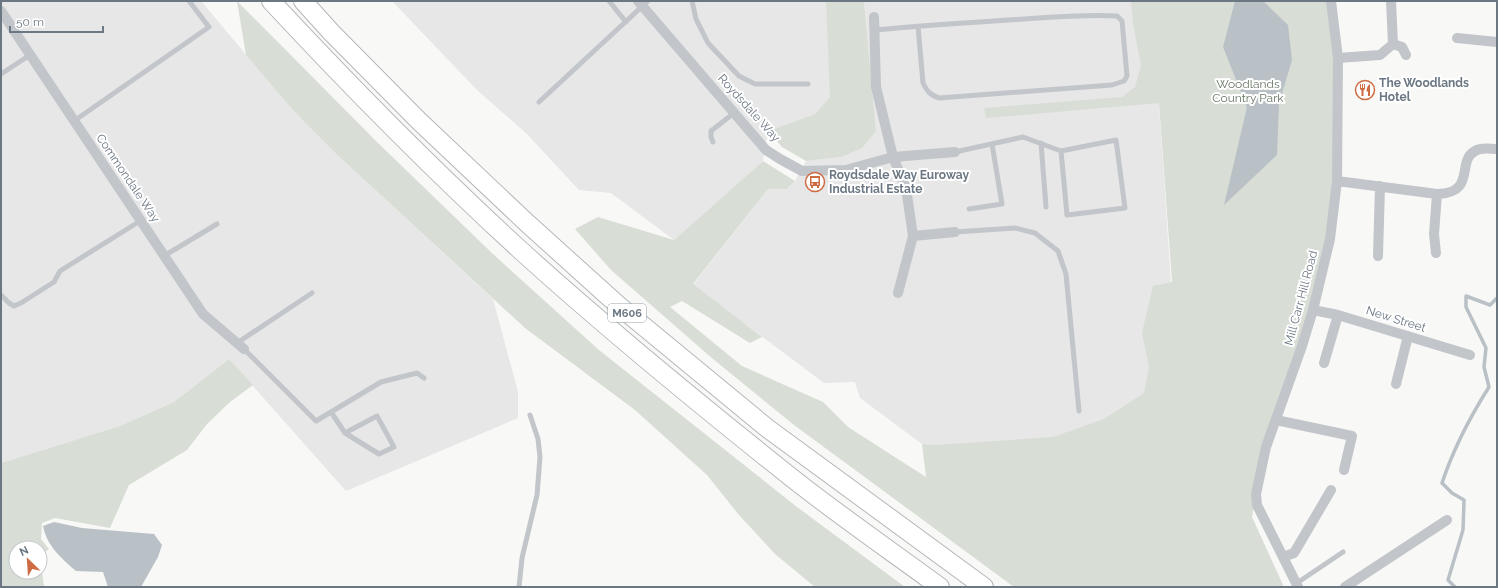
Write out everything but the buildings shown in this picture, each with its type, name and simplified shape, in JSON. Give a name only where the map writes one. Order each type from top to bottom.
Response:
[{"type":"highway","name":"M606","points":[[271,1],[407,142],[518,248],[615,333],[793,479],[940,587]]},
{"type":"highway","name":"M606","points":[[303,1],[331,32],[419,121],[619,306],[767,428],[984,587]]},
{"type":"street","name":"Mill Carr Hill Road","points":[[1297,585],[1257,505],[1256,494],[1266,447],[1314,310],[1330,239],[1336,181],[1338,58],[1331,1]]},
{"type":"street","points":[[1391,1],[1393,44]]},
{"type":"street","name":"Roydsdale Way","points":[[643,3],[766,150],[802,171],[846,170],[893,157],[955,152]]},
{"type":"street","name":"Commondale Way","points":[[1,11],[203,314],[241,346]]},
{"type":"street","points":[[874,17],[876,87],[893,157],[906,188],[913,236],[898,297]]},
{"type":"street","points":[[1457,38],[1497,42]]},
{"type":"street","points":[[1338,58],[1380,55],[1393,44]]},
{"type":"street","points":[[1393,44],[1402,47],[1406,54]]},
{"type":"street","points":[[1336,181],[1437,194],[1451,192],[1459,187],[1464,178],[1468,158],[1475,151],[1480,149],[1497,149]]},
{"type":"street","points":[[1378,256],[1380,186]]},
{"type":"street","points":[[1436,253],[1434,234],[1437,194]]},
{"type":"street","points":[[913,236],[955,232]]},
{"type":"street","name":"New Street","points":[[1314,310],[1338,315],[1470,355]]},
{"type":"street","points":[[1324,363],[1338,315]]},
{"type":"street","points":[[1396,384],[1408,336]]},
{"type":"street","points":[[1276,420],[1352,436],[1344,470]]},
{"type":"street","points":[[1284,557],[1294,553],[1331,490]]},
{"type":"street","points":[[1345,587],[1447,520]]},
{"type":"lane","points":[[74,122],[209,27],[189,1]]},
{"type":"lane","points":[[609,1],[626,22]]},
{"type":"lane","points":[[692,1],[696,20],[708,43],[739,76],[755,84],[808,84]]},
{"type":"lane","points":[[539,102],[626,22],[643,3]]},
{"type":"lane","points":[[874,30],[918,26],[1089,15],[1117,16],[1122,21],[1127,76],[1124,81],[1112,85],[939,98],[932,96],[927,91],[923,83],[918,26]]},
{"type":"lane","points":[[1,74],[30,55]]},
{"type":"lane","points":[[714,142],[711,137],[711,131],[734,113]]},
{"type":"lane","points":[[955,152],[1023,137],[1060,151],[1116,140],[1126,208],[1067,215],[1060,151]]},
{"type":"lane","points":[[1040,143],[1046,207]]},
{"type":"lane","points":[[969,209],[1002,204],[992,144]]},
{"type":"lane","points":[[1,295],[8,304],[14,306],[21,303],[54,282],[60,271],[140,221]]},
{"type":"lane","points":[[164,256],[217,224]]},
{"type":"lane","points":[[955,232],[1015,228],[1035,233],[1058,251],[1066,274],[1079,410]]},
{"type":"lane","points":[[312,294],[241,346],[316,421],[381,382],[417,373],[424,378]]},
{"type":"lane","points":[[330,412],[346,433],[379,454],[394,447],[377,416],[346,433]]},
{"type":"lane","points":[[519,587],[522,558],[537,495],[540,457],[538,439],[530,415]]},
{"type":"lane","points":[[1297,585],[1342,552]]},
{"type":"shaded area","points":[[1,1],[201,1],[291,108],[332,150],[493,299],[518,392],[518,418],[346,491],[229,359],[174,402],[120,426],[1,463]]},
{"type":"shaded area","points":[[392,1],[826,1],[831,97],[815,114],[768,131],[763,161],[674,240],[611,193],[579,190],[527,134],[478,91]]},
{"type":"shaded area","points":[[864,1],[1152,1],[1177,373],[1047,459],[922,444],[860,398],[855,382],[824,383],[693,285],[768,189],[787,189],[795,181],[806,161],[841,157],[876,131]]},
{"type":"shaded area","points":[[1235,1],[1263,1],[1288,25],[1292,60],[1279,104],[1277,155],[1224,205],[1247,107],[1223,47]]},
{"type":"shaded area","points":[[54,522],[82,528],[154,534],[162,545],[158,557],[141,587],[108,587],[103,572],[76,571],[65,561],[51,546],[43,526]]},
{"type":"green space","points":[[237,1],[378,143],[494,255],[599,350],[797,507],[905,587],[815,587],[775,554],[739,515],[707,475],[635,410],[525,328],[332,150],[291,108],[246,55]]},
{"type":"green space","points":[[826,1],[864,1],[876,131],[862,148],[841,157],[806,161],[782,147],[768,131],[815,114],[830,97]]},
{"type":"green space","name":"Woodlands Country Park","points":[[1131,1],[1331,1],[1338,58],[1330,239],[1256,494],[1252,517],[1284,587],[1014,587],[794,425],[713,359],[611,270],[575,229],[598,217],[674,240],[763,161],[795,181],[787,189],[768,189],[693,284],[762,337],[750,343],[682,301],[670,307],[742,366],[823,402],[848,427],[926,477],[922,444],[936,445],[1053,437],[1104,419],[1144,393],[1149,367],[1142,333],[1153,286],[1172,282],[1159,103],[986,118],[984,108],[1122,97],[1135,87],[1141,66],[1133,23]]},
{"type":"green space","points":[[229,359],[253,385],[230,402],[207,424],[187,450],[129,485],[110,528],[55,518],[42,523],[42,540],[8,540],[8,580],[43,580],[44,587],[1,587],[1,463],[120,426],[174,402]]},
{"type":"waterway","points":[[1455,587],[1448,580],[1463,530],[1464,500],[1452,493],[1442,483],[1462,434],[1489,387],[1484,367],[1486,348],[1466,307],[1466,296],[1490,305],[1497,298]]},
{"type":"place","name":"The Woodlands Hotel","points":[[1365,90]]},
{"type":"place","name":"Roydsdale Way Euroway Industrial Estate","points":[[815,182]]}]
